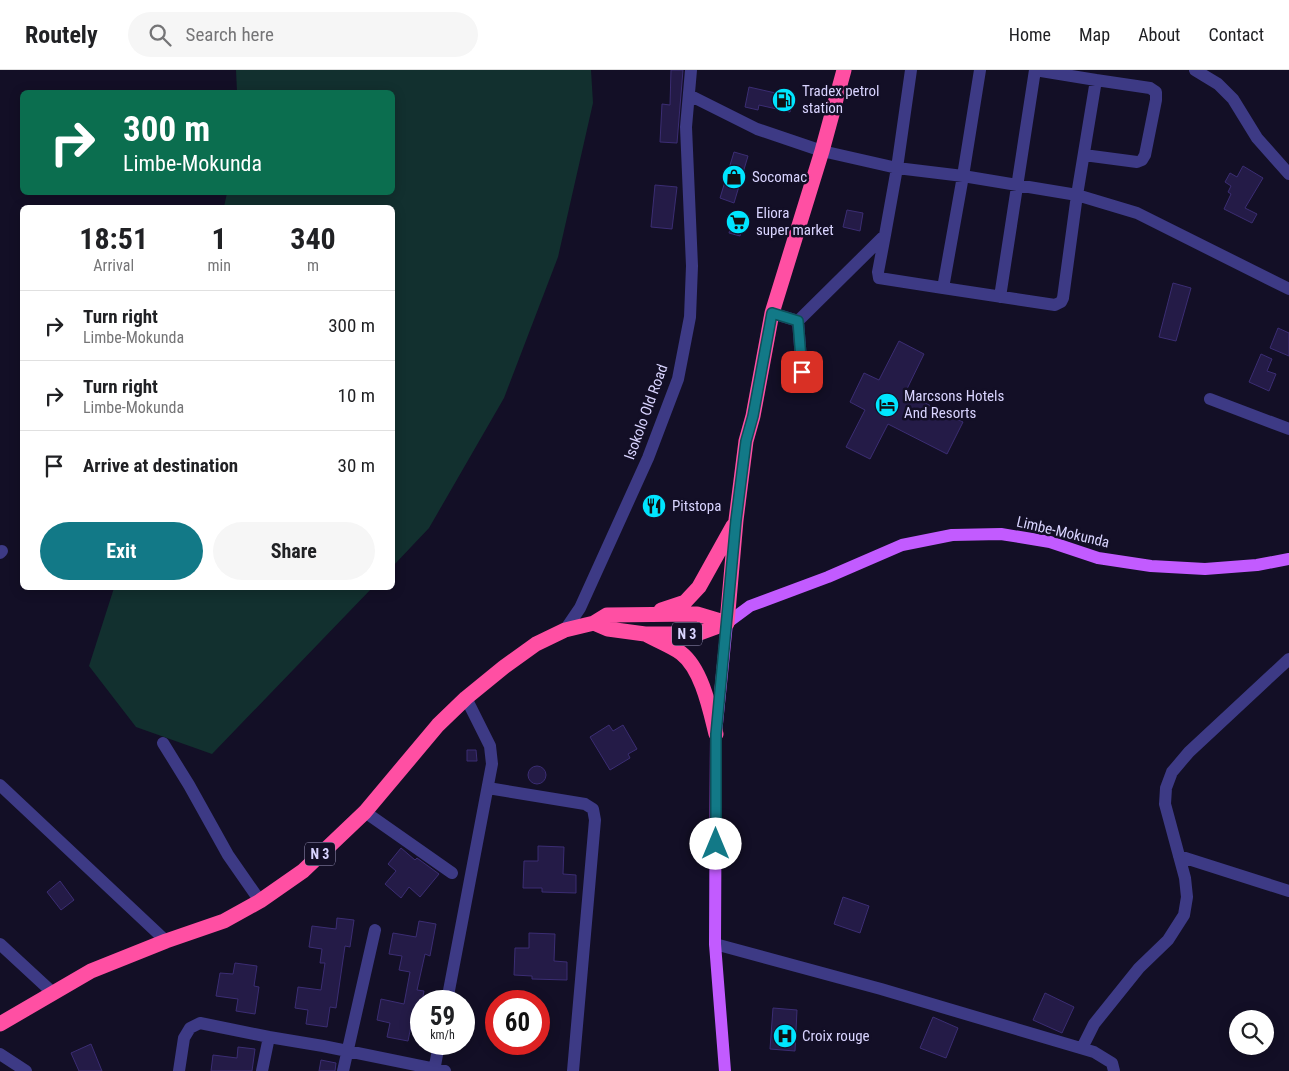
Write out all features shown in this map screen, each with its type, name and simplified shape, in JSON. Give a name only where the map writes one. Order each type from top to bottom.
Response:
[{"type":"highway","points":[[727,623],[736,520],[746,441],[753,416],[772,313],[822,151],[844,70]]},
{"type":"highway","points":[[647,614],[685,602],[699,587],[736,520]]},
{"type":"highway","name":"N 3","points":[[0,1024],[91,971],[166,940],[224,921],[260,901],[303,870],[365,812],[438,725],[466,698],[536,644],[566,630],[594,623],[607,616],[697,614],[727,623]]},
{"type":"highway","name":"N 3","points":[[594,623],[608,628],[645,634],[697,634],[727,623]]},
{"type":"highway","points":[[645,634],[682,654],[696,671],[707,699],[716,734]]},
{"type":"main road","name":"Limbe-Mokunda","points":[[727,623],[750,606],[828,577],[902,545],[952,536],[1002,534],[1050,542],[1098,558],[1151,566],[1205,569],[1257,565],[1289,559]]},
{"type":"main road","points":[[725,1071],[715,944],[716,734],[727,623]]},
{"type":"street","name":"Isokolo Old Road","points":[[566,630],[580,608],[648,458],[678,378],[690,316],[692,266],[686,127],[691,70]]},
{"type":"street","points":[[911,70],[897,168],[878,272],[879,278],[1055,305],[1061,302],[1063,298],[1077,195],[1096,80]]},
{"type":"street","points":[[943,288],[980,70]]},
{"type":"street","points":[[1000,297],[1034,70],[1150,88],[1156,92],[1145,155],[1142,160],[1137,162],[1084,155]]},
{"type":"street","points":[[1195,70],[1218,84],[1233,99],[1257,138],[1289,174]]},
{"type":"street","points":[[689,94],[757,129],[822,151],[897,168],[1018,184],[1077,195],[1137,213],[1289,289]]},
{"type":"street","points":[[802,372],[798,321],[885,235]]},
{"type":"street","points":[[772,313],[798,321]]},
{"type":"street","points":[[1210,399],[1289,429]]},
{"type":"street","points":[[1082,1048],[1094,1024],[1139,968],[1168,940],[1184,916],[1187,897],[1179,856],[1165,804],[1166,788],[1172,772],[1189,752],[1289,659]]},
{"type":"street","points":[[449,990],[492,764],[490,746],[466,698]]},
{"type":"street","points":[[163,743],[184,776],[228,855],[260,901]]},
{"type":"street","points":[[0,785],[166,940]]},
{"type":"street","points":[[488,788],[585,804],[593,809],[595,820],[573,1071]]},
{"type":"street","points":[[365,812],[452,872]]},
{"type":"street","points":[[1179,856],[1289,891]]},
{"type":"street","points":[[343,1071],[346,1051],[375,930]]},
{"type":"street","points":[[0,944],[53,993]]},
{"type":"street","points":[[715,944],[881,989],[1082,1048],[1094,1052],[1112,1063],[1114,1071]]},
{"type":"street","points":[[179,1071],[184,1038],[190,1028],[200,1023],[438,1070],[439,1055]]},
{"type":"street","points":[[262,1071],[269,1037]]},
{"type":"street","points":[[0,1054],[26,1071]]},
{"type":"green space","points":[[236,70],[591,70],[593,103],[558,257],[504,398],[429,528],[395,564],[395,205],[224,205],[227,195],[395,195],[395,90],[237,90]]},
{"type":"green space","points":[[113,590],[370,590],[212,754],[136,727],[89,666]]},
{"type":"building","points":[[671,70],[683,70],[677,143],[660,142],[662,104],[670,105]]},
{"type":"building","points":[[749,87],[793,97],[790,112],[759,105],[758,110],[745,107]]},
{"type":"building","name":"Socomac","points":[[734,152],[748,156],[734,203],[720,198]]},
{"type":"building","points":[[1243,166],[1263,178],[1245,208],[1257,214],[1252,223],[1224,209],[1231,194],[1228,192],[1231,186],[1225,182],[1230,173],[1237,177]]},
{"type":"building","points":[[655,185],[677,187],[672,229],[651,227]]},
{"type":"building","points":[[847,210],[863,213],[860,231],[843,227]]},
{"type":"building","points":[[734,214],[745,218],[740,236],[729,233]]},
{"type":"building","points":[[1173,283],[1191,288],[1176,341],[1159,337]]},
{"type":"building","points":[[1278,328],[1289,333],[1289,356],[1270,348]]},
{"type":"building","points":[[899,341],[924,354],[905,393],[963,422],[947,454],[888,424],[870,459],[846,447],[865,410],[850,402],[864,373],[879,380]]},
{"type":"building","points":[[1261,354],[1272,359],[1267,371],[1276,374],[1269,391],[1249,382]]},
{"type":"building","points":[[609,725],[613,731],[623,725],[637,749],[628,754],[630,758],[610,770],[590,737]]},
{"type":"building","points":[[467,750],[476,750],[477,761],[467,761]]},
{"type":"building","points":[[537,766],[543,769],[546,775],[543,781],[537,784],[531,781],[528,775],[531,769]]},
{"type":"building","points":[[538,846],[564,847],[563,874],[576,875],[576,893],[542,892],[542,888],[523,888],[524,861],[538,861]]},
{"type":"building","points":[[401,848],[415,860],[417,858],[439,874],[420,897],[409,887],[401,898],[385,884],[396,871],[388,864]]},
{"type":"building","points":[[60,881],[74,900],[61,910],[47,892]]},
{"type":"building","points":[[843,897],[869,906],[860,933],[834,924]]},
{"type":"building","points":[[337,918],[354,920],[350,947],[345,946],[336,1008],[330,1007],[327,1027],[306,1024],[308,1010],[295,1008],[298,987],[321,990],[325,963],[320,963],[322,949],[309,947],[312,926],[336,929]]},
{"type":"building","points":[[419,921],[436,924],[430,956],[425,954],[417,990],[410,990],[410,1031],[408,1041],[387,1037],[390,1023],[377,1020],[381,999],[404,1004],[410,972],[399,970],[402,956],[389,954],[393,933],[416,937]]},
{"type":"building","points":[[529,933],[555,934],[554,961],[567,962],[567,980],[532,979],[532,976],[514,975],[515,948],[529,948]]},
{"type":"building","points":[[235,963],[257,966],[254,986],[259,987],[255,1014],[236,1011],[238,999],[216,996],[220,973],[233,974]]},
{"type":"building","points":[[1045,993],[1074,1007],[1062,1033],[1033,1020]]},
{"type":"building","points":[[773,1008],[797,1010],[795,1051],[770,1049]]},
{"type":"building","points":[[933,1017],[958,1028],[946,1058],[920,1048]]},
{"type":"building","points":[[91,1044],[102,1071],[79,1071],[71,1053]]},
{"type":"building","points":[[238,1047],[255,1049],[252,1071],[211,1071],[213,1055],[237,1058]]},
{"type":"building","points":[[321,1060],[336,1063],[335,1071],[319,1071]]},
{"type":"place","name":"Tradex petrol station","points":[[784,100]]},
{"type":"place","name":"Socomac","points":[[734,177]]},
{"type":"place","name":"Eliora super market","points":[[738,222]]},
{"type":"place","name":"Marcsons Hotels And Resorts","points":[[887,405]]},
{"type":"place","name":"Pitstopa","points":[[654,506]]},
{"type":"place","name":"Croix rouge","points":[[785,1036]]},
{"type":"route","points":[[716,844],[716,734],[736,520],[746,441],[753,416],[772,313],[798,321],[802,372]]}]
